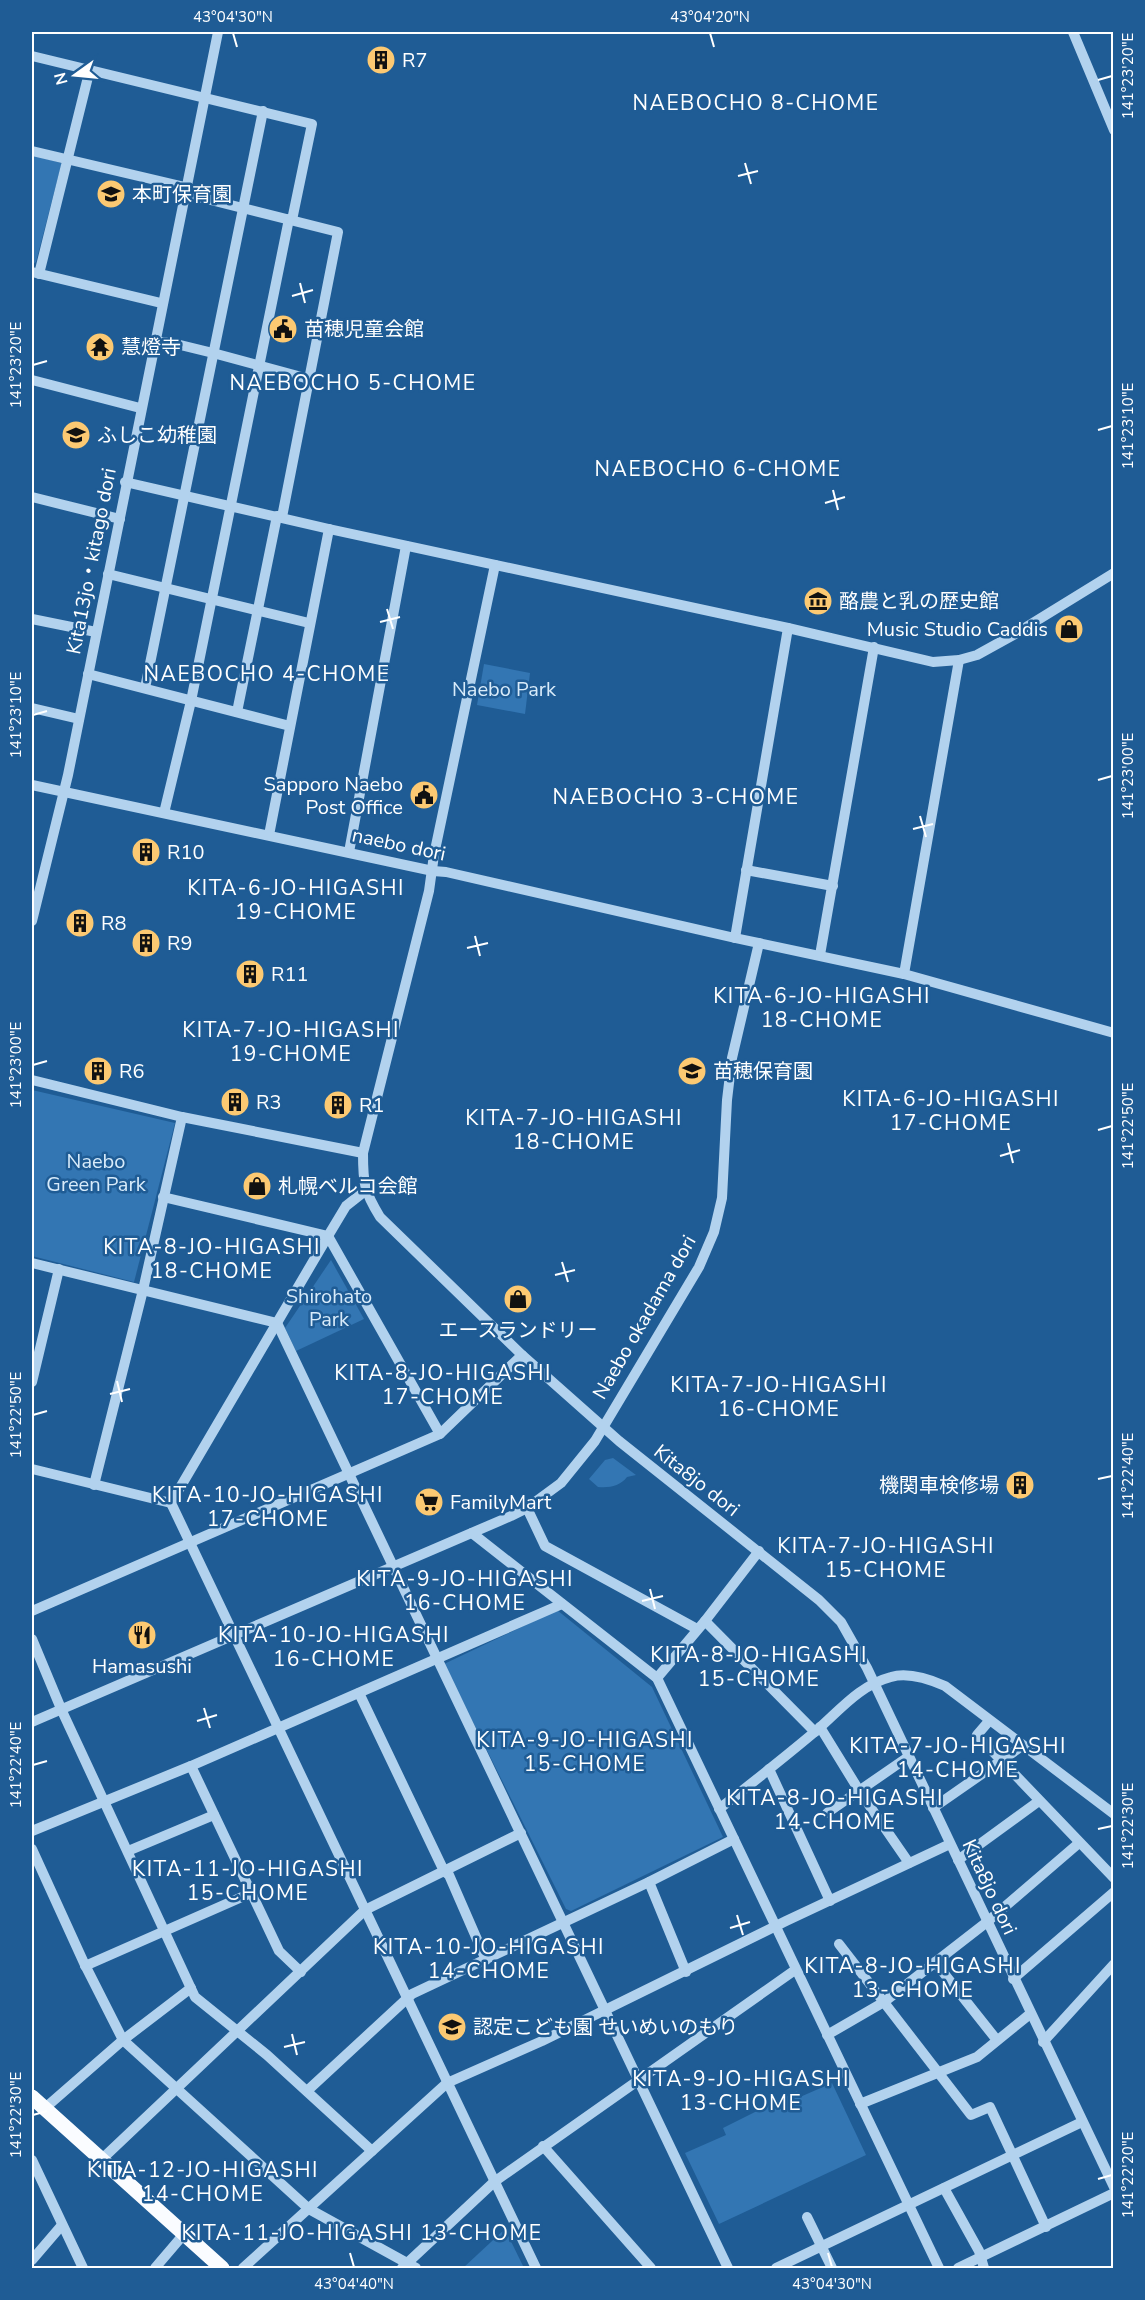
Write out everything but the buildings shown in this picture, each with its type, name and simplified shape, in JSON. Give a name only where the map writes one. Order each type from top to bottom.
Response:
[{"type":"main road","points":[[32,2097],[222,2268]]},
{"type":"street","name":"Kita13jo・kitago dori","points":[[32,921],[64,792],[120,519],[125,482],[161,303],[218,32]]},
{"type":"street","points":[[1072,32],[1113,127]]},
{"type":"street","points":[[32,56],[312,124],[258,364],[191,701],[164,813]]},
{"type":"street","points":[[90,69],[35,273],[161,303]]},
{"type":"street","points":[[145,688],[263,111]]},
{"type":"street","points":[[32,151],[338,232],[309,379],[237,712]]},
{"type":"street","points":[[154,342],[168,342],[213,352],[309,379]]},
{"type":"street","points":[[32,383],[140,408]]},
{"type":"street","points":[[125,482],[329,530],[788,628],[933,662],[959,660],[977,655],[1113,573]]},
{"type":"street","points":[[32,497],[120,519]]},
{"type":"street","points":[[269,835],[329,530]]},
{"type":"street","points":[[349,852],[406,546]]},
{"type":"street","points":[[171,1503],[346,1206],[365,1191],[363,1152],[433,871],[434,855],[495,565]]},
{"type":"street","points":[[108,574],[309,623]]},
{"type":"street","points":[[32,619],[96,632]]},
{"type":"street","points":[[735,938],[788,628]]},
{"type":"street","points":[[820,955],[874,647]]},
{"type":"street","points":[[904,974],[959,660]]},
{"type":"street","points":[[88,674],[290,726]]},
{"type":"street","points":[[32,708],[79,719]]},
{"type":"street","name":"naebo dori","points":[[32,785],[458,875],[759,943]]},
{"type":"street","points":[[746,870],[832,886]]},
{"type":"street","points":[[759,943],[904,974],[1113,1033]]},
{"type":"street","name":"Naebo okadama dori","points":[[32,1722],[472,1533],[526,1508],[561,1483],[595,1441],[699,1267],[714,1232],[722,1198],[727,1100],[732,1058],[759,943]]},
{"type":"street","points":[[32,1080],[182,1117],[363,1152]]},
{"type":"street","points":[[94,1485],[143,1290],[182,1117]]},
{"type":"street","name":"Kita8jo dori","points":[[365,1191],[380,1217],[522,1355],[619,1441],[759,1551],[819,1600],[841,1622],[909,1757],[1113,2187]]},
{"type":"street","points":[[163,1197],[328,1236],[440,1434]]},
{"type":"street","points":[[32,1263],[277,1323]]},
{"type":"street","points":[[32,1382],[59,1269]]},
{"type":"street","points":[[277,1323],[728,2268]]},
{"type":"street","points":[[32,1611],[440,1434],[522,1355]]},
{"type":"street","points":[[32,1468],[171,1503]]},
{"type":"street","points":[[171,1503],[536,2268]]},
{"type":"street","points":[[526,1508],[545,1546],[701,1625],[818,1729],[909,1863]]},
{"type":"street","points":[[472,1533],[657,1678],[939,2268]]},
{"type":"street","points":[[657,1678],[759,1551]]},
{"type":"street","points":[[32,1831],[191,1766],[561,1604]]},
{"type":"street","points":[[32,1639],[62,1711],[195,1996],[238,2030],[372,2151]]},
{"type":"street","points":[[719,1809],[818,1729],[862,1689],[891,1677],[903,1675],[945,1686],[1113,1814]]},
{"type":"street","points":[[358,1693],[444,1871],[449,1875],[486,1960]]},
{"type":"street","points":[[989,1721],[977,1734],[1113,1878]]},
{"type":"street","points":[[933,1808],[1022,1746]]},
{"type":"street","points":[[827,1813],[909,1757]]},
{"type":"street","points":[[191,1766],[279,1951],[301,1972]]},
{"type":"street","points":[[769,1769],[830,1900]]},
{"type":"street","points":[[958,1860],[1039,1801]]},
{"type":"street","points":[[128,1851],[214,1815]]},
{"type":"street","points":[[102,2159],[365,1910],[521,1833]]},
{"type":"street","points":[[307,2091],[412,1994],[649,1882],[734,1839]]},
{"type":"street","points":[[827,2035],[884,2002],[987,1922],[1079,1843]]},
{"type":"street","points":[[243,2268],[447,2083],[542,2041],[604,2009],[686,1972],[830,1900],[950,1844]]},
{"type":"street","points":[[32,1849],[85,1966],[123,2040],[309,2209],[408,2267],[494,2182],[795,1970]]},
{"type":"street","points":[[649,1882],[686,1972]]},
{"type":"street","points":[[1013,1979],[1113,1892]]},
{"type":"street","points":[[85,1966],[251,1893]]},
{"type":"street","points":[[839,1944],[971,2115],[990,2107],[1046,2227]]},
{"type":"street","points":[[935,1962],[996,2039]]},
{"type":"street","points":[[1043,2042],[1113,1964]]},
{"type":"street","points":[[45,2108],[123,2040],[191,1988]]},
{"type":"street","points":[[860,2103],[977,2057],[996,2039],[1030,2014]]},
{"type":"street","points":[[776,2268],[1082,2122]]},
{"type":"street","points":[[543,2146],[651,2268]]},
{"type":"street","points":[[32,2160],[35,2180],[63,2225],[83,2268]]},
{"type":"street","points":[[944,2187],[979,2251],[983,2263]]},
{"type":"street","points":[[958,2268],[983,2263],[1046,2227],[1113,2193]]},
{"type":"street","points":[[807,2217],[832,2268]]},
{"type":"street","points":[[32,2260],[63,2225]]},
{"type":"street","points":[[155,2268],[184,2234]]},
{"type":"green space","points":[[32,155],[61,163],[36,262],[33,264]]},
{"type":"green space","name":"Naebo Park","points":[[484,664],[530,673],[525,714],[477,705]]},
{"type":"green space","name":"Naebo Green Park","points":[[32,1090],[175,1123],[134,1282],[32,1256]]},
{"type":"green space","name":"Shirohato Park","points":[[331,1260],[364,1319],[296,1351],[285,1328]]},
{"type":"green space","points":[[613,1458],[636,1475],[627,1477],[614,1486],[598,1487],[589,1479],[605,1460]]},
{"type":"green space","points":[[557,1610],[652,1687],[723,1837],[571,1911],[566,1909],[444,1664]]},
{"type":"green space","points":[[832,2083],[866,2155],[719,2224],[685,2153],[726,2135],[723,2128],[797,2091],[800,2097]]},
{"type":"green space","points":[[505,2229],[524,2268],[463,2268]]},
{"type":"place","name":"R7","points":[[381,60]]},
{"type":"place","name":"本町保育園","points":[[111,194]]},
{"type":"place","name":"苗穂児童会館","points":[[283,329]]},
{"type":"place","name":"慧燈寺","points":[[100,347]]},
{"type":"place","name":"ふしこ幼稚園","points":[[76,435]]},
{"type":"place","name":"酪農と乳の歴史館","points":[[818,601]]},
{"type":"place","name":"Music Studio Caddis","points":[[1069,629]]},
{"type":"place","name":"Sapporo Naebo Post Office","points":[[424,795]]},
{"type":"place","name":"R10","points":[[146,852]]},
{"type":"place","name":"R8","points":[[80,923]]},
{"type":"place","name":"R9","points":[[146,943]]},
{"type":"place","name":"R11","points":[[250,974]]},
{"type":"place","name":"R6","points":[[98,1071]]},
{"type":"place","name":"苗穂保育園","points":[[692,1071]]},
{"type":"place","name":"R3","points":[[235,1102]]},
{"type":"place","name":"R1","points":[[338,1105]]},
{"type":"place","name":"札幌ベルコ会館","points":[[257,1186]]},
{"type":"place","name":"エースランドリー","points":[[518,1299]]},
{"type":"place","name":"機関車検修場","points":[[1020,1485]]},
{"type":"place","name":"FamilyMart","points":[[429,1502]]},
{"type":"place","name":"Hamasushi","points":[[142,1635]]},
{"type":"place","name":"認定こども園 せいめいのもり","points":[[452,2027]]},
{"type":"district","name":"NAEBOCHO 8-CHOME","points":[[756,103]]},
{"type":"district","name":"NAEBOCHO 5-CHOME","points":[[353,383]]},
{"type":"district","name":"NAEBOCHO 6-CHOME","points":[[718,469]]},
{"type":"district","name":"NAEBOCHO 4-CHOME","points":[[267,674]]},
{"type":"district","name":"NAEBOCHO 3-CHOME","points":[[676,797]]},
{"type":"district","name":"KITA-6-JO-HIGASHI 19-CHOME","points":[[296,900]]},
{"type":"district","name":"KITA-6-JO-HIGASHI 18-CHOME","points":[[822,1008]]},
{"type":"district","name":"KITA-7-JO-HIGASHI 19-CHOME","points":[[291,1042]]},
{"type":"district","name":"KITA-6-JO-HIGASHI 17-CHOME","points":[[951,1111]]},
{"type":"district","name":"KITA-7-JO-HIGASHI 18-CHOME","points":[[574,1130]]},
{"type":"district","name":"KITA-8-JO-HIGASHI 18-CHOME","points":[[212,1259]]},
{"type":"district","name":"KITA-8-JO-HIGASHI 17-CHOME","points":[[443,1385]]},
{"type":"district","name":"KITA-7-JO-HIGASHI 16-CHOME","points":[[779,1397]]},
{"type":"district","name":"KITA-10-JO-HIGASHI 17-CHOME","points":[[268,1507]]},
{"type":"district","name":"KITA-7-JO-HIGASHI 15-CHOME","points":[[886,1558]]},
{"type":"district","name":"KITA-9-JO-HIGASHI 16-CHOME","points":[[465,1591]]},
{"type":"district","name":"KITA-10-JO-HIGASHI 16-CHOME","points":[[334,1647]]},
{"type":"district","name":"KITA-8-JO-HIGASHI 15-CHOME","points":[[759,1667]]},
{"type":"district","name":"KITA-9-JO-HIGASHI 15-CHOME","points":[[585,1752]]},
{"type":"district","name":"KITA-7-JO-HIGASHI 14-CHOME","points":[[958,1758]]},
{"type":"district","name":"KITA-8-JO-HIGASHI 14-CHOME","points":[[835,1810]]},
{"type":"district","name":"KITA-11-JO-HIGASHI 15-CHOME","points":[[248,1881]]},
{"type":"district","name":"KITA-10-JO-HIGASHI 14-CHOME","points":[[489,1959]]},
{"type":"district","name":"KITA-8-JO-HIGASHI 13-CHOME","points":[[913,1978]]},
{"type":"district","name":"KITA-9-JO-HIGASHI 13-CHOME","points":[[741,2091]]},
{"type":"district","name":"KITA-12-JO-HIGASHI 14-CHOME","points":[[203,2182]]},
{"type":"district","name":"KITA-11-JO-HIGASHI 13-CHOME","points":[[362,2233]]}]
